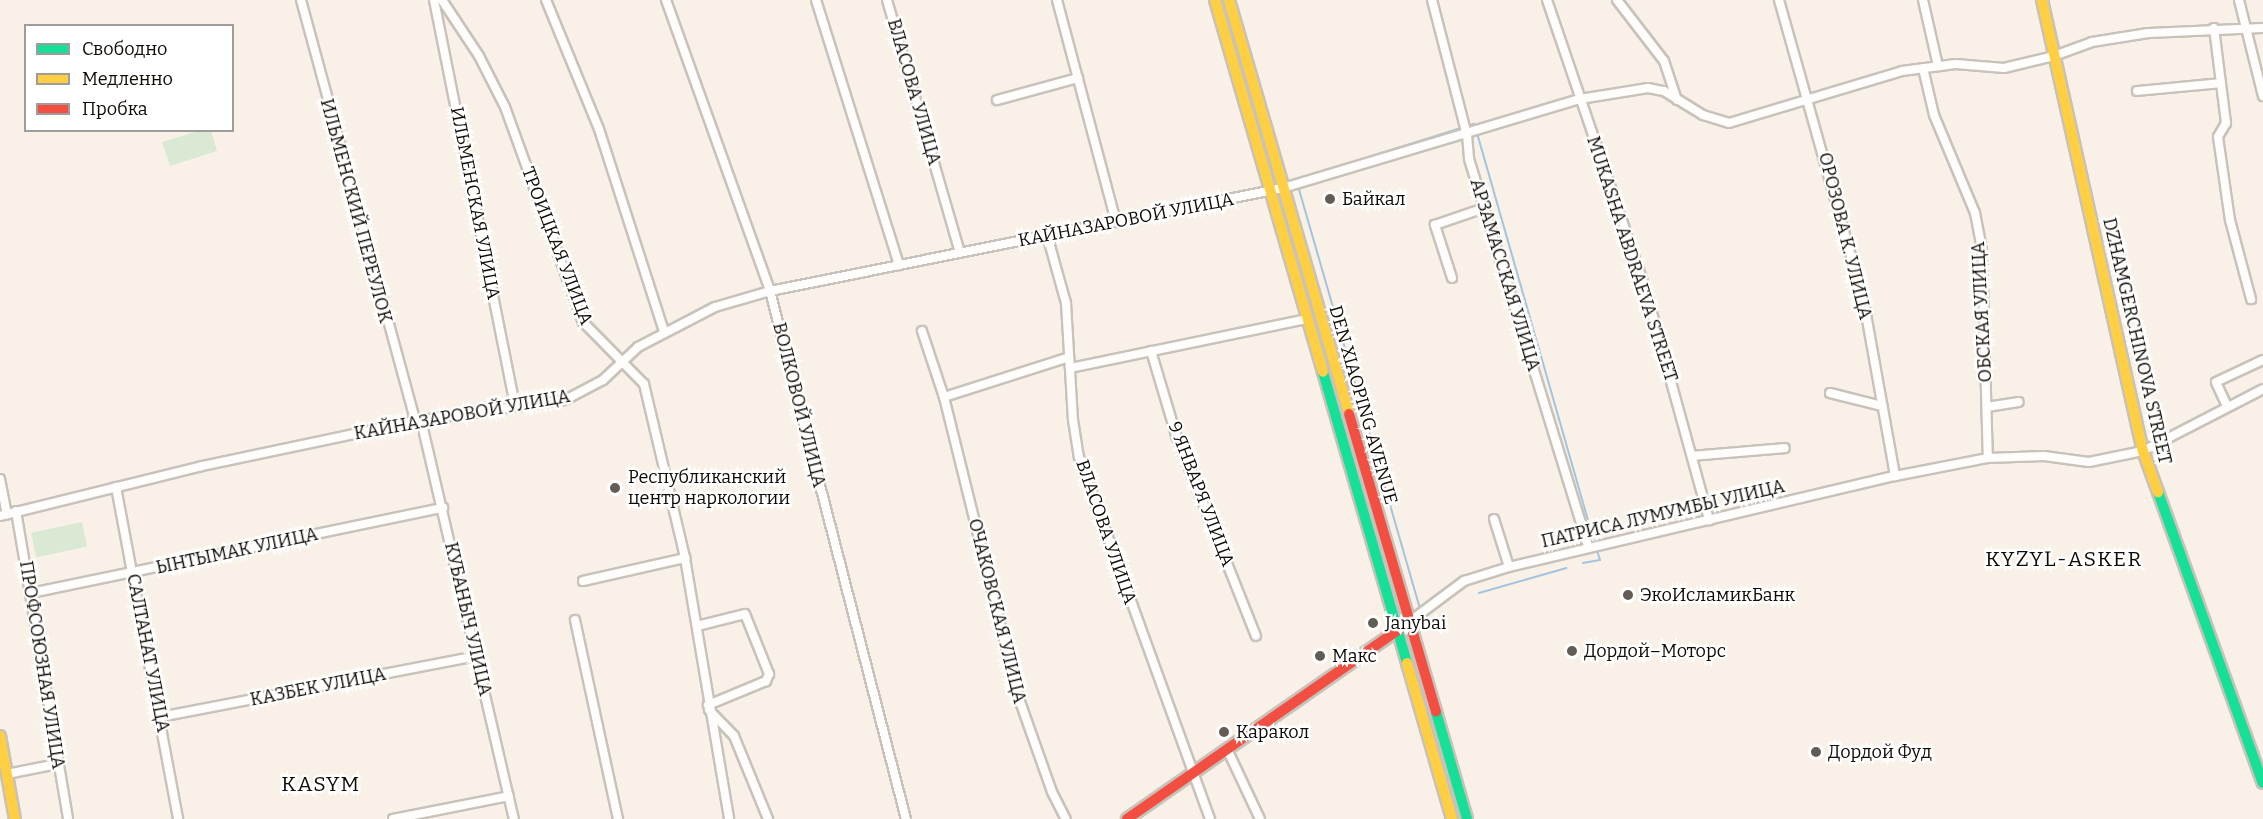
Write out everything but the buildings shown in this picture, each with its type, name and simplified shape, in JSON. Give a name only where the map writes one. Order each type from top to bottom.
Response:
[{"type":"main road","name":"DEN XIAOPING AVENUE","points":[[1215,0],[1452,819]]},
{"type":"main road","name":"DEN XIAOPING AVENUE","points":[[1229,0],[1467,819]]},
{"type":"main road","name":"DZHAMGERCHINOVA STREET","points":[[2042,0],[2142,451],[2263,783]]},
{"type":"main road","points":[[1335,420],[1349,416]]},
{"type":"main road","name":"ПАТРИСА ЛУМУМБЫ УЛИЦА","points":[[1127,819],[1409,622]]},
{"type":"main road","points":[[0,736],[15,819]]},
{"type":"street","name":"ИЛЬМЕНСКИЙ ПЕРЕУЛОК","points":[[301,0],[418,421]]},
{"type":"street","name":"ИЛЬМЕНСКАЯ УЛИЦА","points":[[434,0],[515,406]]},
{"type":"street","name":"ТРОИЦКАЯ УЛИЦА","points":[[442,0],[479,56],[505,107],[583,322],[620,363],[644,384],[685,558],[729,819]]},
{"type":"street","points":[[546,0],[599,129],[664,332]]},
{"type":"street","name":"ВОЛКОВОЙ УЛИЦА","points":[[666,0],[770,291],[906,819]]},
{"type":"street","points":[[816,0],[899,265]]},
{"type":"street","name":"ВЛАСОВА УЛИЦА","points":[[887,0],[960,253]]},
{"type":"street","points":[[1057,0],[1116,222]]},
{"type":"street","name":"АРЗАМАССКАЯ УЛИЦА","points":[[1432,0],[1467,135],[1469,159],[1589,548]]},
{"type":"street","name":"MUKASHA ABDRAEVA STREET","points":[[1547,0],[1646,291],[1709,520]]},
{"type":"street","points":[[1617,0],[1664,61],[1677,100]]},
{"type":"street","name":"ОРОЗОВА К. УЛИЦА","points":[[1779,0],[1809,100],[1863,303],[1895,476]]},
{"type":"street","points":[[1923,0],[1938,66]]},
{"type":"street","points":[[2239,0],[2244,28],[2263,96]]},
{"type":"street","name":"КАЙНАЗАРОВОЙ УЛИЦА","points":[[3,515],[116,487],[418,421],[565,400],[585,392],[620,363],[664,332],[716,307],[770,291],[1283,188],[1467,135],[1580,99],[1648,88],[1664,91],[1703,115],[1729,123],[1923,68],[1938,66],[2004,68],[2054,56],[2092,42],[2214,28],[2263,28]]},
{"type":"street","points":[[2214,28],[2226,123],[2218,137],[2229,220],[2251,299]]},
{"type":"street","name":"ОБСКАЯ УЛИЦА","points":[[1923,68],[1935,115],[1975,213],[1982,249],[1988,458]]},
{"type":"street","points":[[996,99],[1078,78]]},
{"type":"street","points":[[2136,91],[2221,83]]},
{"type":"street","points":[[1452,278],[1435,225],[1484,208]]},
{"type":"street","name":"ВЛАСОВА УЛИЦА","points":[[1047,235],[1066,303],[1079,458],[1191,774],[1210,819]]},
{"type":"street","points":[[1070,368],[1306,319]]},
{"type":"street","name":"ОЧАКОВСКАЯ УЛИЦА","points":[[922,331],[944,397],[1017,693],[1052,792],[1066,819]]},
{"type":"street","name":"9 ЯНВАРЯ УЛИЦА","points":[[1151,351],[1176,435],[1256,636]]},
{"type":"street","points":[[944,397],[1069,357]]},
{"type":"street","points":[[2227,406],[2216,382],[2263,360]]},
{"type":"street","name":"ПАТРИСА ЛУМУМБЫ УЛИЦА","points":[[1409,622],[1456,586],[1509,567],[1895,476],[1988,458],[2044,456],[2089,462],[2142,451],[2263,389]]},
{"type":"street","points":[[1830,393],[1882,406]]},
{"type":"street","points":[[1987,408],[2019,402]]},
{"type":"street","name":"КУБАНЫЧ УЛИЦА","points":[[418,421],[443,508],[514,819]]},
{"type":"street","points":[[1692,456],[1785,448]]},
{"type":"street","points":[[0,479],[3,515]]},
{"type":"street","name":"САЛТАНАТ УЛИЦА","points":[[116,487],[178,819]]},
{"type":"street","name":"ЫНТЫМАК УЛИЦА","points":[[31,593],[443,508]]},
{"type":"street","name":"ПРОФСОЮЗНАЯ УЛИЦА","points":[[16,511],[68,819]]},
{"type":"street","points":[[1494,519],[1509,567]]},
{"type":"street","points":[[583,581],[685,558]]},
{"type":"street","points":[[697,626],[745,614],[769,674],[766,681],[709,708],[734,736],[768,819]]},
{"type":"street","points":[[575,620],[618,819]]},
{"type":"street","name":"КАЗБЕК УЛИЦА","points":[[160,717],[476,656]]},
{"type":"street","points":[[1227,749],[1260,819]]},
{"type":"street","points":[[7,774],[57,764]]},
{"type":"street","points":[[393,819],[509,796]]},
{"type":"green space","points":[[196,132],[211,132],[217,151],[170,166],[162,142]]},
{"type":"green space","points":[[82,522],[87,546],[36,557],[31,533]]},
{"type":"waterway","points":[[1296,180],[1474,124],[1475,127]]},
{"type":"waterway","points":[[1477,133],[1594,541]]},
{"type":"waterway","points":[[1298,186],[1420,610]]},
{"type":"waterway","points":[[1583,563],[1600,560],[1597,550]]},
{"type":"waterway","points":[[1479,593],[1566,568]]},
{"type":"traffic: fast","points":[[1323,372],[1407,663]]},
{"type":"traffic: fast","points":[[2158,492],[2263,783]]},
{"type":"traffic: fast","points":[[1436,712],[1467,819]]},
{"type":"traffic: slow","points":[[1215,0],[1323,372]]},
{"type":"traffic: slow","points":[[1229,0],[1349,414]]},
{"type":"traffic: slow","points":[[2042,0],[2143,451],[2158,492]]},
{"type":"traffic: slow","points":[[1407,663],[1452,819]]},
{"type":"traffic: slow","points":[[0,736],[15,819]]},
{"type":"traffic: jam","points":[[1349,414],[1436,712]]},
{"type":"traffic: jam","points":[[1127,819],[1409,622]]},
{"type":"place","name":"Байкал","points":[[1330,199]]},
{"type":"place","name":"Республиканский центр наркологии","points":[[615,488]]},
{"type":"place","name":"ЭкоИсламикБанк","points":[[1628,595]]},
{"type":"place","name":"Janybai","points":[[1373,623]]},
{"type":"place","name":"Дордой–Моторс","points":[[1572,651]]},
{"type":"place","name":"Макс","points":[[1320,656]]},
{"type":"place","name":"Каракол","points":[[1224,732]]},
{"type":"place","name":"Дордой Фуд","points":[[1816,752]]},
{"type":"district","name":"KYZYL-ASKER","points":[[2064,559]]},
{"type":"district","name":"KASYM","points":[[321,784]]}]
